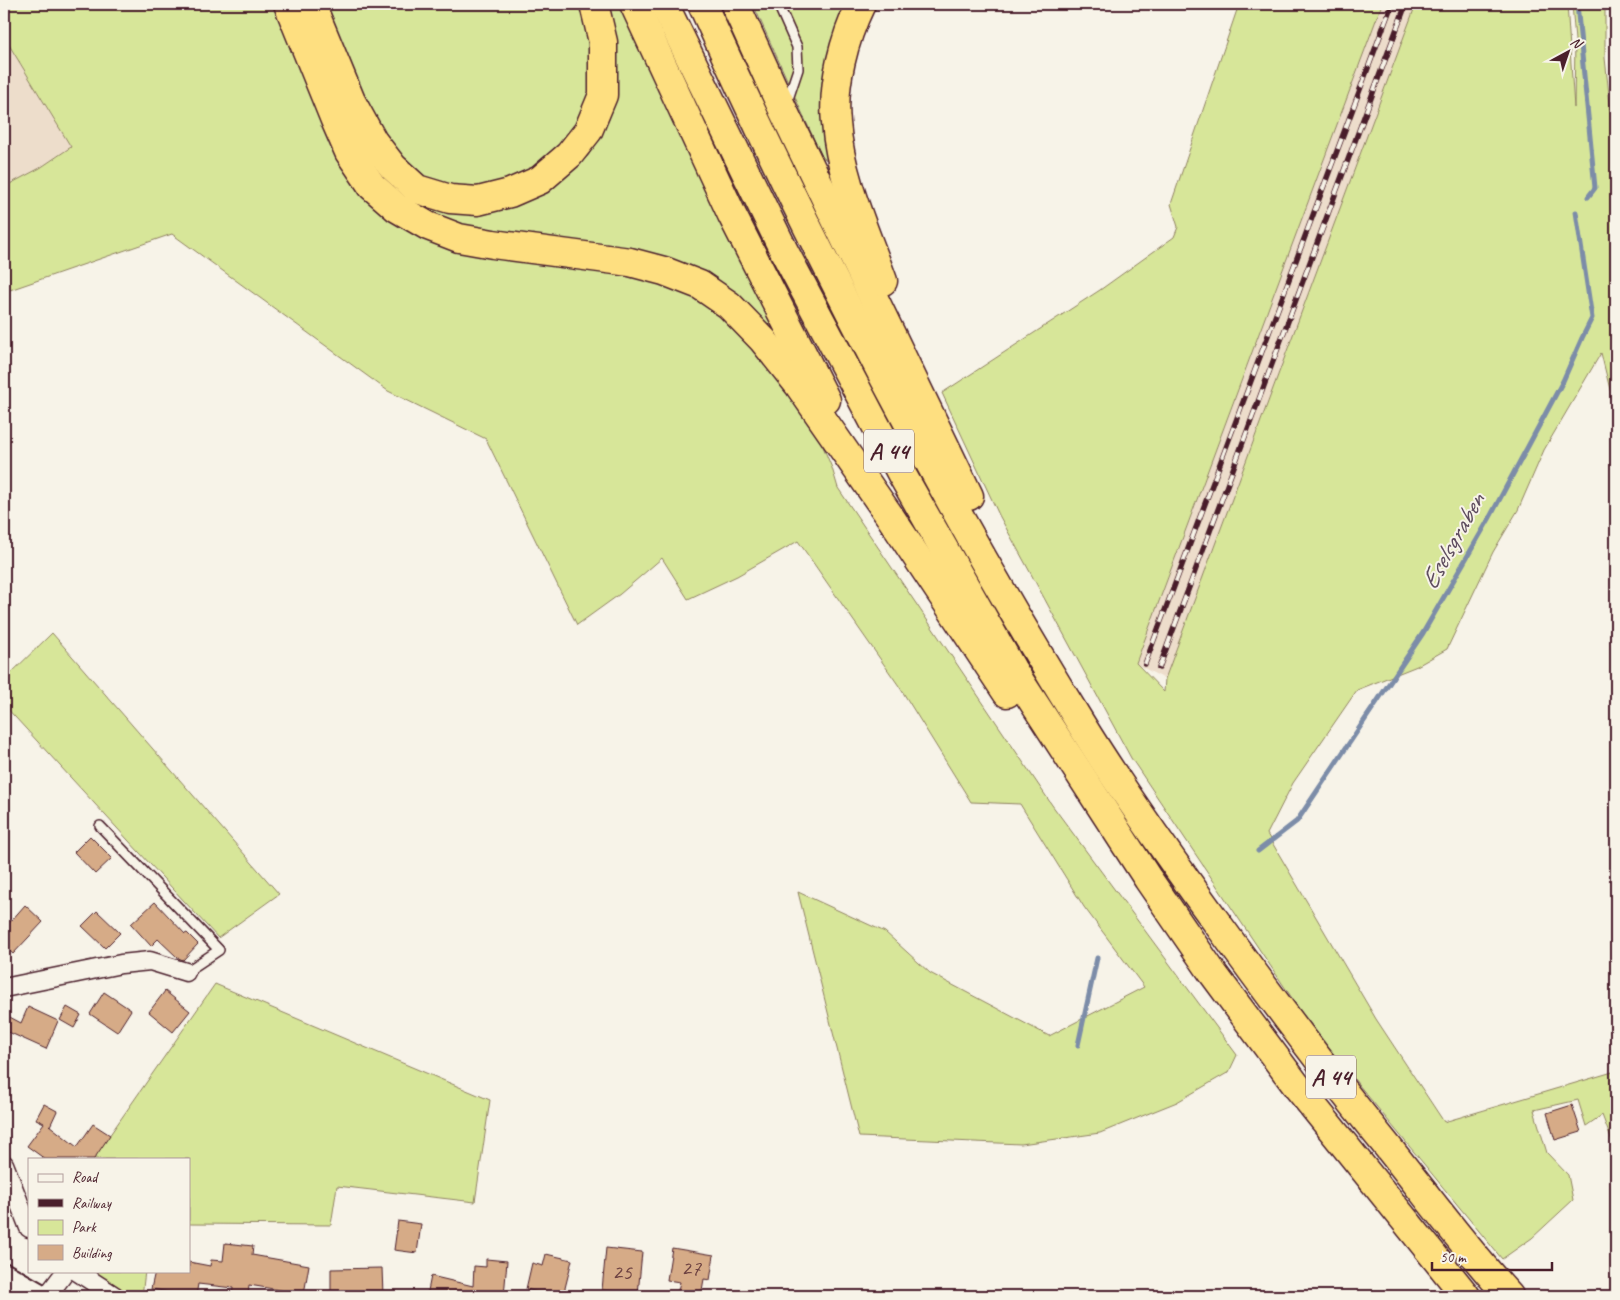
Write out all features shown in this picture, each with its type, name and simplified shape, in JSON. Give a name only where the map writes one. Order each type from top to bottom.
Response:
[{"type":"highway","points":[[288,4],[334,120],[349,152],[372,186],[397,208],[428,226],[459,238],[630,262],[664,270],[700,285],[729,305],[763,340],[798,384],[889,515],[1054,765],[1148,878]]},
{"type":"highway","points":[[311,4],[351,101],[373,141],[393,167],[417,189],[450,199],[478,201],[510,193],[540,180],[569,155],[588,131],[603,95],[604,42],[594,4]]},
{"type":"highway","points":[[634,4],[732,215],[810,370],[889,515]]},
{"type":"highway","name":"A 44","points":[[664,4],[784,251],[901,473],[1012,669],[1148,878],[1212,972],[1296,1085],[1466,1296]]},
{"type":"highway","name":"A 44","points":[[702,4],[799,214],[873,358],[1023,627],[1083,727],[1171,859],[1322,1066],[1509,1296]]},
{"type":"highway","points":[[735,4],[784,112],[922,399],[997,549],[1144,804],[1171,859]]},
{"type":"highway","points":[[860,4],[841,65],[836,96],[836,123],[842,160],[861,222],[906,347],[922,399]]},
{"type":"street","points":[[4,988],[121,964],[150,961],[186,972]]},
{"type":"street","points":[[4,1164],[28,1225]]},
{"type":"street","points":[[47,1296],[65,1272]]},
{"type":"street","points":[[77,1272],[105,1294]]},
{"type":"street","points":[[4,1276],[39,1296]]},
{"type":"lane","points":[[778,4],[797,47],[798,69],[784,112]]},
{"type":"lane","points":[[100,826],[220,950],[186,972]]},
{"type":"shaded area","points":[[1382,4],[1416,4],[1165,679],[1136,664]]},
{"type":"shaded area","points":[[4,40],[6,40],[71,147],[40,168],[4,187]]},
{"type":"green space","points":[[4,4],[279,4],[392,195],[371,159],[479,209],[522,204],[557,182],[588,156],[609,119],[616,73],[607,4],[621,4],[772,325],[832,468],[838,488],[1052,805],[1237,1055],[1229,1072],[1177,1102],[1100,1133],[1021,1144],[859,1137],[798,892],[885,932],[930,973],[1049,1036],[1144,987],[1084,907],[1020,804],[971,802],[899,686],[798,541],[737,576],[688,599],[662,558],[620,594],[577,625],[486,439],[388,391],[172,234],[4,292],[4,187],[40,168],[71,147],[6,40],[4,40]]},
{"type":"green space","points":[[319,4],[586,4],[595,44],[588,110],[546,164],[487,190],[420,182],[369,120]]},
{"type":"green space","points":[[753,4],[851,4],[833,164],[822,157]]},
{"type":"green space","points":[[1239,4],[1382,4],[1136,663],[1164,692],[1165,679],[1416,4],[1567,4],[1574,108],[1575,40],[1572,4],[1605,4],[1605,58],[1616,159],[1616,414],[1601,353],[1544,450],[1518,510],[1493,552],[1447,649],[1417,666],[1357,690],[1293,783],[1267,834],[1376,1019],[1444,1122],[1616,1071],[1616,1142],[1613,1144],[1602,1115],[1586,1126],[1578,1100],[1534,1110],[1547,1153],[1568,1175],[1573,1200],[1532,1238],[1502,1259],[1335,1056],[1302,1013],[1131,758],[999,515],[942,393],[1100,290],[1174,237],[1178,227],[1171,204]]},
{"type":"green space","points":[[52,633],[279,894],[218,938],[4,705],[4,680]]},
{"type":"green space","points":[[215,984],[490,1100],[475,1202],[337,1186],[331,1225],[190,1224],[190,1158],[94,1158]]},
{"type":"green space","points":[[78,1272],[145,1272],[142,1296],[115,1296]]},
{"type":"building","points":[[90,836],[112,858],[95,874],[74,852]]},
{"type":"building","points":[[155,902],[185,934],[187,933],[198,944],[183,960],[178,958],[158,939],[151,946],[131,924]]},
{"type":"building","points":[[25,905],[43,922],[13,954],[4,946],[4,929]]},
{"type":"building","points":[[97,911],[120,933],[105,948],[82,926]]},
{"type":"building","points":[[165,991],[190,1011],[173,1032],[149,1012]]},
{"type":"building","points":[[104,992],[131,1010],[117,1032],[90,1014]]},
{"type":"building","points":[[28,1007],[58,1021],[46,1049],[4,1030],[4,1014],[21,1023]]},
{"type":"building","points":[[67,1007],[81,1015],[74,1028],[60,1020]]},
{"type":"building","points":[[44,1104],[57,1111],[50,1126],[77,1147],[93,1124],[110,1135],[95,1158],[44,1158],[27,1146],[44,1123],[36,1119]]},
{"type":"building","points":[[1572,1105],[1581,1132],[1555,1140],[1547,1113]]},
{"type":"building","points":[[398,1221],[421,1224],[417,1253],[394,1250]]},
{"type":"building","points":[[225,1243],[253,1246],[252,1255],[309,1265],[304,1294],[249,1285],[248,1296],[232,1296],[233,1288],[198,1284],[196,1296],[151,1289],[155,1272],[190,1272],[190,1262],[210,1266],[211,1260],[223,1261]]},
{"type":"building","points":[[606,1248],[642,1252],[638,1294],[602,1290]]},
{"type":"building","points":[[672,1248],[714,1255],[710,1280],[704,1279],[701,1296],[677,1294],[680,1282],[667,1280]]},
{"type":"building","points":[[546,1254],[572,1260],[563,1296],[553,1296],[526,1289],[532,1263],[543,1266]]},
{"type":"building","points":[[486,1259],[507,1261],[504,1296],[454,1294],[453,1296],[427,1296],[431,1276],[473,1286],[474,1266],[486,1267]]},
{"type":"building","points":[[382,1268],[383,1295],[331,1295],[331,1269]]},
{"type":"waterway","name":"Eselsgraben","points":[[1577,4],[1595,188],[1588,197]]},
{"type":"waterway","name":"Eselsgraben","points":[[1258,851],[1297,821],[1423,633],[1489,519],[1563,381],[1592,318],[1576,212]]},
{"type":"waterway","name":"Eselsgraben","points":[[1078,1045],[1097,958]]},
{"type":"railway","points":[[1145,664],[1392,4]]},
{"type":"railway","points":[[1159,668],[1406,4]]}]
